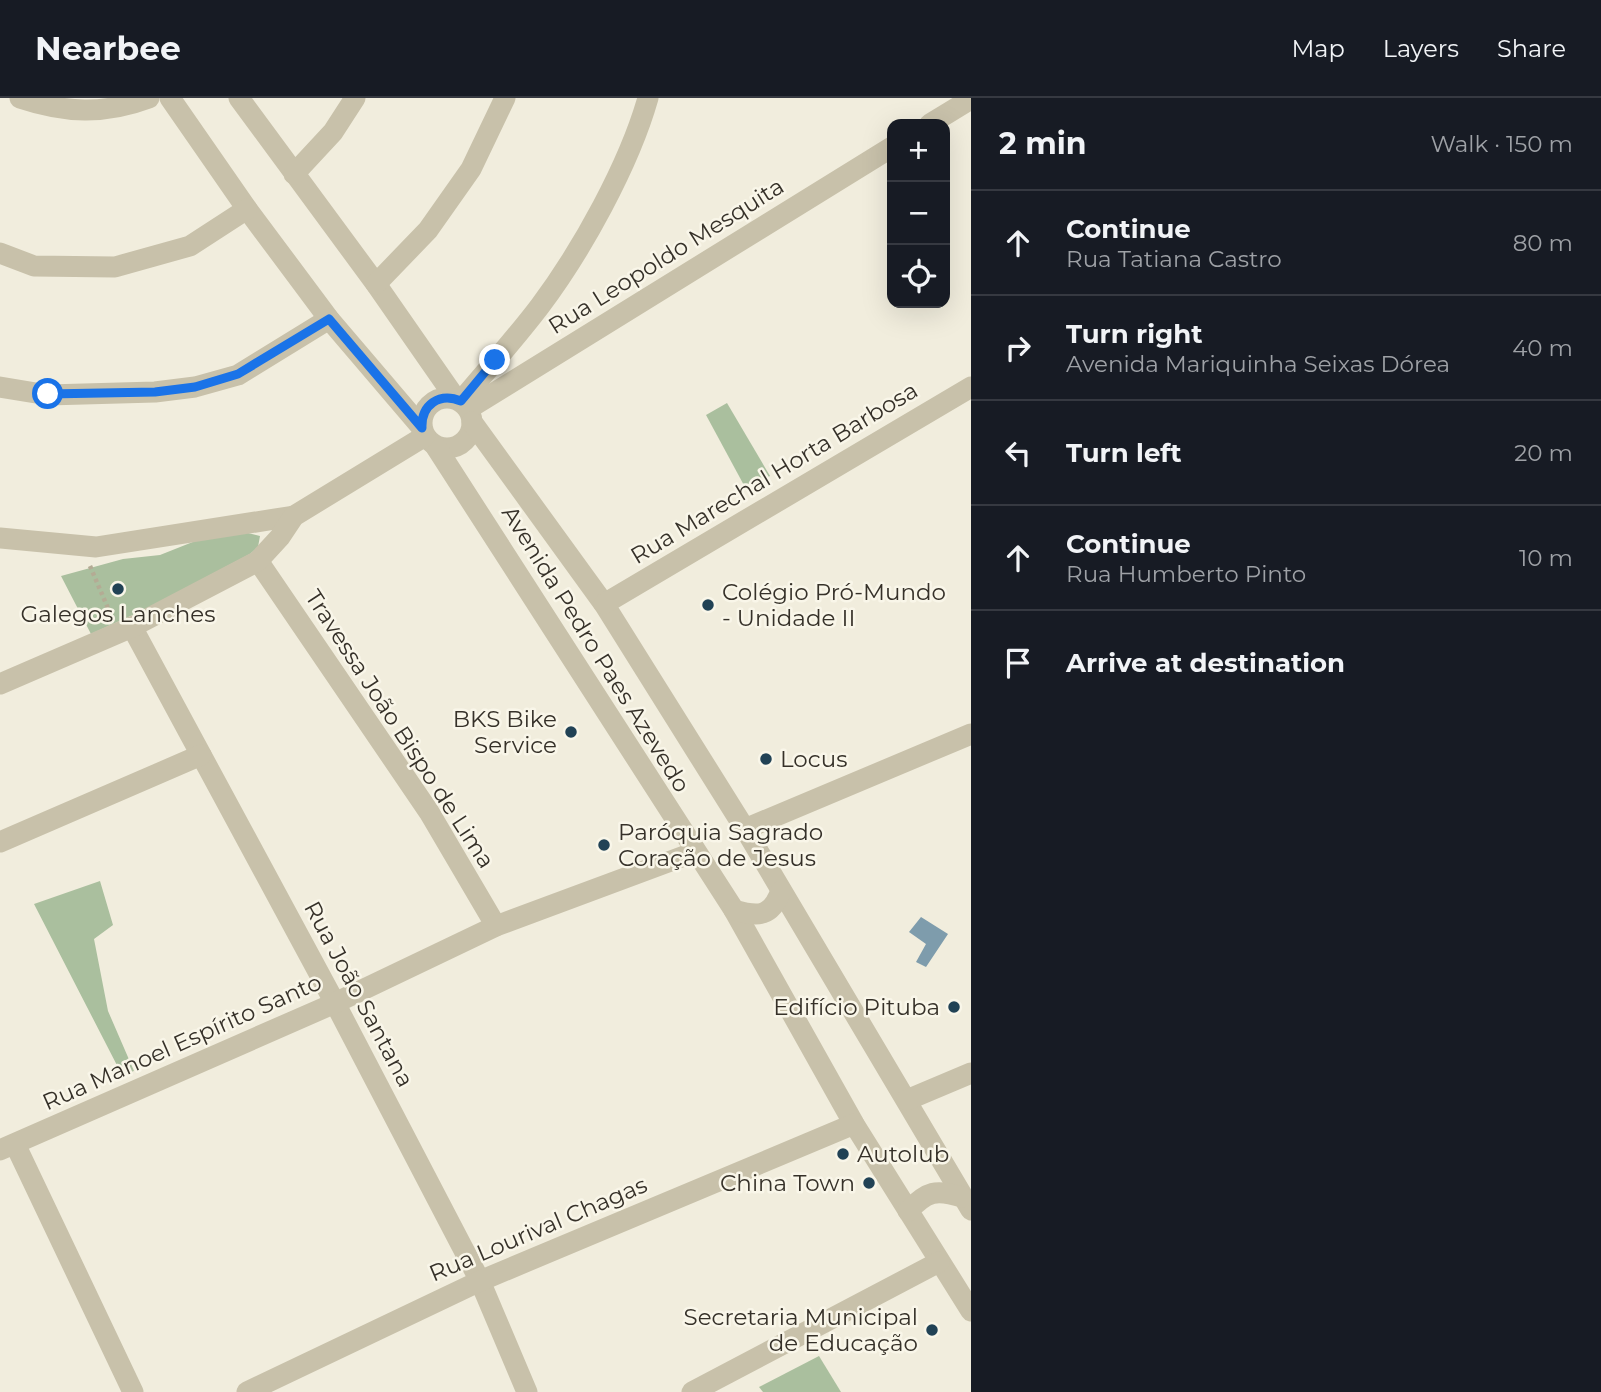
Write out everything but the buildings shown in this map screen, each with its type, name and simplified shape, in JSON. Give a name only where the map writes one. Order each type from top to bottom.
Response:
[{"type":"street","points":[[20,98],[50,108],[89,111],[128,106],[149,98]]},
{"type":"street","name":"Avenida Pedro Paes Azevedo","points":[[170,98],[247,209],[329,319],[428,437],[734,910],[854,1124],[971,1311]]},
{"type":"street","name":"Avenida Pedro Paes Azevedo","points":[[239,98],[376,284],[604,604],[745,829],[967,1204]]},
{"type":"street","points":[[294,174],[333,132],[355,98]]},
{"type":"street","points":[[376,284],[428,230],[471,169],[505,98]]},
{"type":"street","points":[[428,437],[451,448],[458,446],[468,436],[464,408],[540,306],[577,250],[605,201],[642,120],[648,98]]},
{"type":"street","points":[[939,119],[968,103]]},
{"type":"street","name":"Rua Leopoldo Mesquita","points":[[464,408],[887,150]]},
{"type":"street","points":[[0,253],[34,267],[115,267],[190,246],[247,209]]},
{"type":"street","points":[[0,387],[48,394],[155,392],[195,387],[238,374],[329,319]]},
{"type":"street","name":"Rua Marechal Horta Barbosa","points":[[604,604],[971,387]]},
{"type":"street","points":[[428,437],[423,413],[433,401],[448,397],[464,408]]},
{"type":"street","points":[[0,538],[96,547],[294,516],[428,437]]},
{"type":"street","points":[[0,684],[125,630],[258,561],[280,537],[294,516]]},
{"type":"street","name":"Travessa João Bispo de Lima","points":[[258,561],[429,812],[496,926]]},
{"type":"street","name":"Rua João Santana","points":[[125,630],[201,755],[335,1003],[480,1281],[527,1392]]},
{"type":"street","points":[[745,829],[971,734]]},
{"type":"street","points":[[0,842],[201,755]]},
{"type":"street","name":"Rua Manoel Espírito Santo","points":[[7,1147],[335,1003],[496,926],[695,852]]},
{"type":"street","points":[[734,910],[762,914],[772,909],[781,891]]},
{"type":"street","points":[[906,1100],[971,1073]]},
{"type":"street","name":"Rua Lourival Chagas","points":[[247,1392],[480,1281],[854,1124]]},
{"type":"street","points":[[7,1147],[133,1392]]},
{"type":"street","points":[[908,1211],[919,1199],[931,1193],[944,1192],[967,1204]]},
{"type":"street","points":[[692,1392],[939,1262]]},
{"type":"path","points":[[81,546],[125,630]]},
{"type":"green space","points":[[727,403],[770,476],[746,489],[706,415]]},
{"type":"green space","points":[[228,528],[260,536],[258,547],[250,554],[148,608],[91,634],[61,576],[123,559],[160,555]]},
{"type":"green space","points":[[100,881],[113,925],[94,939],[108,1011],[134,1071],[122,1075],[34,904]]},
{"type":"green space","points":[[819,1356],[841,1392],[763,1392],[759,1387]]},
{"type":"water","points":[[921,917],[948,934],[926,967],[916,962],[926,944],[909,932]]},
{"type":"place","name":"Galegos Lanches","points":[[118,589]]},
{"type":"place","name":"Colégio Pró-Mundo - Unidade II","points":[[708,605]]},
{"type":"place","name":"BKS Bike Service","points":[[571,732]]},
{"type":"place","name":"Locus","points":[[766,759]]},
{"type":"place","name":"Paróquia Sagrado Coração de Jesus","points":[[604,845]]},
{"type":"place","name":"Edifício Pituba","points":[[954,1007]]},
{"type":"place","name":"Autolub","points":[[843,1154]]},
{"type":"place","name":"China Town","points":[[869,1183]]},
{"type":"place","name":"Secretaria Municipal de Educação","points":[[932,1330]]},
{"type":"route","points":[[48,394],[155,392],[195,387],[238,374],[329,319],[422,428],[421,420],[427,406],[440,398],[448,397],[461,401],[495,360]]}]
